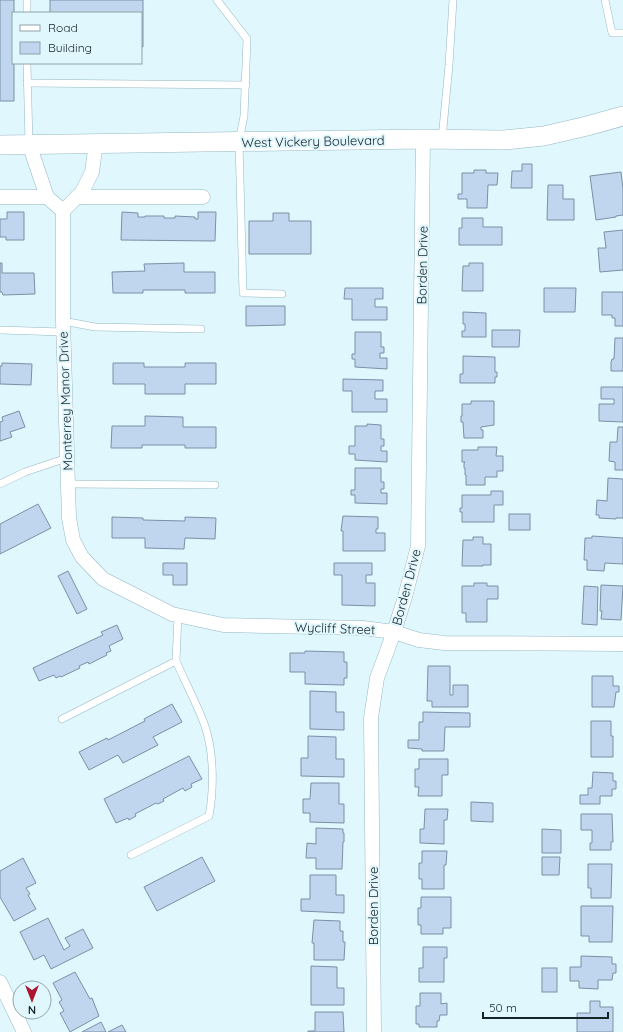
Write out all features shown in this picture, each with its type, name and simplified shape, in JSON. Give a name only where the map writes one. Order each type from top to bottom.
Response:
[{"type":"main road","name":"West Vickery Boulevard","points":[[0,145],[424,139],[504,140],[544,136],[623,116]]},
{"type":"street","name":"Borden Drive","points":[[374,1032],[371,718],[377,678],[405,597],[418,546],[424,139]]},
{"type":"street","points":[[29,144],[47,197],[63,211],[82,192],[92,172],[96,143]]},
{"type":"street","points":[[0,197],[47,197]]},
{"type":"street","points":[[77,197],[204,197]]},
{"type":"street","name":"Monterrey Manor Drive","points":[[63,211],[63,326],[69,518],[73,540],[82,557],[103,579]]},
{"type":"street","name":"Wycliff Street","points":[[103,579],[147,602],[178,615],[223,625],[363,628],[394,632],[419,640],[444,643],[623,644]]},
{"type":"street","points":[[0,982],[24,1032]]},
{"type":"lane","points":[[27,0],[27,12]]},
{"type":"lane","points":[[217,0],[246,39],[244,116],[239,142],[243,294],[282,294]]},
{"type":"lane","points":[[442,140],[453,0]]},
{"type":"lane","points":[[606,0],[612,33],[623,33]]},
{"type":"lane","points":[[27,64],[29,144]]},
{"type":"lane","points":[[27,83],[246,85]]},
{"type":"lane","points":[[0,330],[63,326],[201,329]]},
{"type":"lane","points":[[0,484],[25,472],[67,458]]},
{"type":"lane","points":[[68,484],[215,485]]},
{"type":"lane","points":[[131,855],[209,816],[212,798],[211,752],[205,727],[176,661],[178,615]]},
{"type":"lane","points":[[62,719],[176,661]]},
{"type":"building","points":[[0,0],[14,0],[14,12],[12,12],[12,64],[14,64],[14,101],[0,101]]},
{"type":"building","points":[[50,0],[143,0],[143,47],[142,12],[50,12]]},
{"type":"building","points":[[522,164],[532,164],[532,188],[511,188],[512,171],[522,171]]},
{"type":"building","points":[[474,170],[486,170],[486,173],[498,173],[497,185],[488,185],[487,208],[467,208],[467,199],[458,199],[458,194],[462,194],[462,173],[474,173]]},
{"type":"building","points":[[621,172],[623,189],[623,215],[596,220],[590,176]]},
{"type":"building","points":[[548,185],[563,185],[563,199],[574,199],[574,220],[547,220]]},
{"type":"building","points":[[7,212],[24,212],[24,240],[6,240],[6,237],[0,237],[0,219],[7,219]]},
{"type":"building","points":[[122,212],[138,213],[138,217],[164,216],[164,218],[175,218],[175,216],[195,217],[195,219],[198,219],[198,212],[216,212],[215,241],[121,240]]},
{"type":"building","points":[[273,213],[289,213],[289,221],[311,221],[311,254],[249,254],[249,221],[273,221]]},
{"type":"building","points":[[462,218],[483,218],[483,227],[502,227],[502,245],[459,245],[459,228],[462,228]]},
{"type":"building","points":[[623,230],[623,270],[600,272],[598,248],[606,248],[604,232]]},
{"type":"building","points":[[0,263],[2,263],[2,273],[34,273],[35,294],[3,295],[2,292],[0,292]]},
{"type":"building","points":[[184,263],[184,272],[215,272],[215,293],[185,293],[185,290],[143,290],[143,293],[113,293],[112,272],[145,271],[144,264]]},
{"type":"building","points":[[469,263],[483,263],[483,291],[462,291],[463,266],[469,266]]},
{"type":"building","points":[[345,288],[383,288],[383,299],[375,299],[375,307],[387,307],[387,320],[352,320],[352,299],[344,299]]},
{"type":"building","points":[[544,288],[576,288],[575,312],[544,312]]},
{"type":"building","points":[[602,292],[623,292],[623,326],[615,326],[615,318],[612,318],[612,315],[602,315]]},
{"type":"building","points":[[246,306],[285,306],[285,325],[246,326]]},
{"type":"building","points":[[463,312],[486,313],[486,337],[462,337],[462,331],[465,331],[465,324],[463,324]]},
{"type":"building","points":[[492,330],[520,330],[519,347],[492,347]]},
{"type":"building","points":[[355,332],[381,332],[381,347],[384,347],[384,353],[380,353],[380,358],[387,358],[387,369],[355,367],[355,359],[352,359],[352,354],[355,354]]},
{"type":"building","points":[[615,338],[623,338],[623,371],[611,371],[611,362],[612,359],[614,359]]},
{"type":"building","points":[[463,356],[495,357],[495,372],[497,372],[497,377],[495,377],[495,383],[460,383],[460,374],[463,374]]},
{"type":"building","points":[[2,363],[32,364],[31,385],[0,384],[0,366],[2,366]]},
{"type":"building","points":[[113,363],[144,363],[144,367],[185,367],[185,363],[216,363],[216,384],[185,384],[185,394],[145,394],[145,384],[113,384]]},
{"type":"building","points":[[343,379],[383,380],[383,391],[375,391],[375,399],[387,399],[387,412],[352,412],[352,391],[343,391]]},
{"type":"building","points":[[601,387],[623,387],[623,422],[599,421],[599,404],[614,404],[614,399],[601,399]]},
{"type":"building","points":[[471,401],[494,401],[494,425],[481,427],[481,430],[483,430],[483,438],[464,438],[463,422],[461,422],[462,404],[471,404]]},
{"type":"building","points":[[19,411],[25,427],[10,432],[12,437],[0,441],[0,422],[3,421],[2,417]]},
{"type":"building","points":[[145,416],[183,417],[183,427],[216,427],[216,448],[185,448],[185,445],[142,445],[142,448],[111,448],[112,426],[145,426]]},
{"type":"building","points":[[367,424],[381,425],[381,439],[384,439],[384,446],[381,446],[381,451],[387,451],[387,462],[355,460],[355,454],[349,454],[349,446],[355,446],[355,426],[367,426]]},
{"type":"building","points":[[618,427],[623,427],[623,470],[615,470],[615,462],[609,461],[610,442],[617,442]]},
{"type":"building","points":[[478,447],[497,447],[496,456],[503,456],[503,471],[497,471],[497,477],[485,477],[485,485],[466,485],[464,468],[465,462],[462,462],[462,450],[478,450]]},
{"type":"building","points":[[355,468],[381,468],[381,482],[384,482],[384,489],[381,489],[381,493],[387,493],[387,504],[355,503],[355,495],[351,495],[351,490],[355,490]]},
{"type":"building","points":[[608,478],[623,479],[623,518],[599,518],[599,515],[596,515],[597,500],[607,501]]},
{"type":"building","points":[[491,491],[503,491],[503,505],[494,505],[494,522],[462,522],[462,512],[460,512],[460,508],[462,508],[462,495],[491,495]]},
{"type":"building","points":[[38,504],[51,528],[0,554],[0,524]]},
{"type":"building","points":[[509,514],[530,514],[530,530],[509,530]]},
{"type":"building","points":[[343,516],[378,517],[378,529],[376,529],[376,533],[385,533],[385,551],[343,551],[343,531],[341,531]]},
{"type":"building","points":[[112,517],[143,518],[143,520],[185,521],[185,517],[216,518],[215,539],[185,538],[184,549],[145,548],[145,538],[112,538]]},
{"type":"building","points":[[592,536],[623,538],[623,564],[605,563],[604,571],[587,570],[587,560],[584,560],[585,538],[592,538]]},
{"type":"building","points":[[473,537],[483,537],[483,544],[491,544],[491,565],[462,566],[463,540],[473,540]]},
{"type":"building","points":[[163,563],[187,563],[187,585],[173,585],[173,575],[163,575]]},
{"type":"building","points":[[334,563],[372,563],[372,575],[366,575],[366,583],[375,583],[375,606],[342,605],[342,575],[334,575]]},
{"type":"building","points":[[68,571],[87,609],[77,614],[58,576]]},
{"type":"building","points":[[474,583],[487,583],[487,586],[498,586],[498,599],[487,599],[487,622],[466,622],[466,613],[462,613],[462,586],[474,586]]},
{"type":"building","points":[[601,585],[623,586],[621,620],[601,619]]},
{"type":"building","points":[[584,586],[598,587],[597,625],[582,624]]},
{"type":"building","points":[[117,625],[123,639],[109,646],[111,651],[106,653],[107,655],[89,664],[88,662],[79,666],[80,668],[61,677],[56,678],[54,675],[39,681],[33,668],[103,635],[101,632]]},
{"type":"building","points":[[305,651],[344,652],[344,662],[347,662],[347,678],[344,678],[344,685],[305,684],[305,672],[290,672],[290,653],[305,653]]},
{"type":"building","points":[[428,666],[450,666],[450,695],[453,695],[453,685],[468,685],[468,707],[432,707],[432,701],[427,701]]},
{"type":"building","points":[[592,676],[613,676],[613,686],[619,686],[619,692],[616,692],[614,707],[592,707]]},
{"type":"building","points":[[310,691],[336,692],[336,712],[344,712],[344,730],[310,729]]},
{"type":"building","points":[[172,704],[182,722],[153,737],[158,745],[123,763],[118,755],[89,770],[79,752],[107,738],[108,740],[145,721],[144,719]]},
{"type":"building","points":[[423,712],[470,713],[470,727],[445,727],[444,751],[422,751],[422,749],[408,748],[408,740],[419,740],[419,722],[423,722]]},
{"type":"building","points":[[591,721],[611,721],[613,757],[591,757]]},
{"type":"building","points":[[308,736],[336,737],[336,759],[344,759],[344,777],[301,776],[301,758],[308,758]]},
{"type":"building","points":[[189,756],[202,779],[191,784],[192,787],[185,791],[183,788],[163,799],[164,801],[158,804],[156,803],[135,814],[136,816],[129,820],[128,818],[116,823],[104,799]]},
{"type":"building","points":[[419,759],[448,759],[448,775],[442,775],[442,796],[418,796],[419,787],[415,787],[415,769],[419,769]]},
{"type":"building","points":[[593,772],[613,773],[613,781],[616,781],[616,789],[612,789],[612,796],[600,796],[600,804],[580,804],[580,795],[588,795],[588,788],[592,788]]},
{"type":"building","points":[[311,783],[339,783],[339,804],[344,804],[344,823],[310,822],[310,813],[303,813],[303,799],[310,799]]},
{"type":"building","points":[[471,802],[493,803],[493,822],[471,821]]},
{"type":"building","points":[[425,809],[448,809],[447,820],[444,820],[444,844],[420,843],[420,829],[424,829]]},
{"type":"building","points":[[581,814],[612,814],[613,842],[611,842],[611,850],[590,850],[590,843],[592,843],[592,830],[581,830]]},
{"type":"building","points":[[316,828],[343,829],[344,842],[342,869],[316,869],[316,858],[306,858],[307,843],[316,844]]},
{"type":"building","points":[[542,829],[561,830],[561,853],[542,853]]},
{"type":"building","points":[[422,851],[447,851],[446,865],[444,865],[444,889],[422,889],[422,879],[419,879],[419,863],[422,863]]},
{"type":"building","points":[[202,857],[215,881],[157,911],[144,887]]},
{"type":"building","points":[[542,857],[560,857],[559,875],[542,875]]},
{"type":"building","points":[[23,858],[36,883],[26,888],[30,894],[28,895],[36,909],[14,921],[0,897],[0,871]]},
{"type":"building","points":[[588,864],[612,864],[611,898],[591,898],[591,888],[588,888]]},
{"type":"building","points":[[310,875],[336,875],[336,895],[344,895],[344,913],[301,911],[301,899],[310,899]]},
{"type":"building","points":[[421,897],[451,897],[451,928],[443,928],[443,934],[421,934],[421,925],[418,925],[418,908],[421,908]]},
{"type":"building","points":[[581,906],[613,906],[612,942],[589,942],[589,936],[581,936]]},
{"type":"building","points":[[48,918],[64,950],[70,946],[65,938],[83,929],[93,948],[51,969],[44,955],[34,960],[20,932]]},
{"type":"building","points":[[314,920],[340,921],[340,931],[343,931],[343,942],[345,942],[344,960],[314,960],[314,943],[312,943]]},
{"type":"building","points":[[423,947],[447,947],[447,958],[444,958],[444,982],[419,982],[419,968],[423,968]]},
{"type":"building","points":[[581,956],[612,957],[612,964],[616,964],[616,973],[613,973],[612,980],[598,980],[598,989],[579,988],[579,981],[570,981],[570,967],[581,967]]},
{"type":"building","points":[[311,966],[337,967],[337,988],[344,988],[344,1005],[311,1005]]},
{"type":"building","points":[[542,968],[557,968],[557,992],[542,992]]},
{"type":"building","points":[[75,972],[90,999],[92,998],[99,1016],[70,1032],[60,1013],[64,1011],[59,1002],[62,1000],[53,983]]},
{"type":"building","points":[[420,993],[441,993],[441,1004],[447,1003],[447,1015],[440,1015],[439,1021],[437,1021],[437,1027],[419,1027],[419,1024],[416,1024],[416,1006],[420,1006]]},
{"type":"building","points":[[590,1001],[600,1001],[600,1007],[613,1007],[613,1032],[577,1032],[577,1013],[590,1013]]},
{"type":"building","points":[[315,1012],[343,1012],[344,1032],[308,1032],[315,1031]]},
{"type":"building","points":[[101,1022],[106,1032],[82,1032]]},
{"type":"building","points":[[122,1025],[126,1032],[108,1032]]}]
